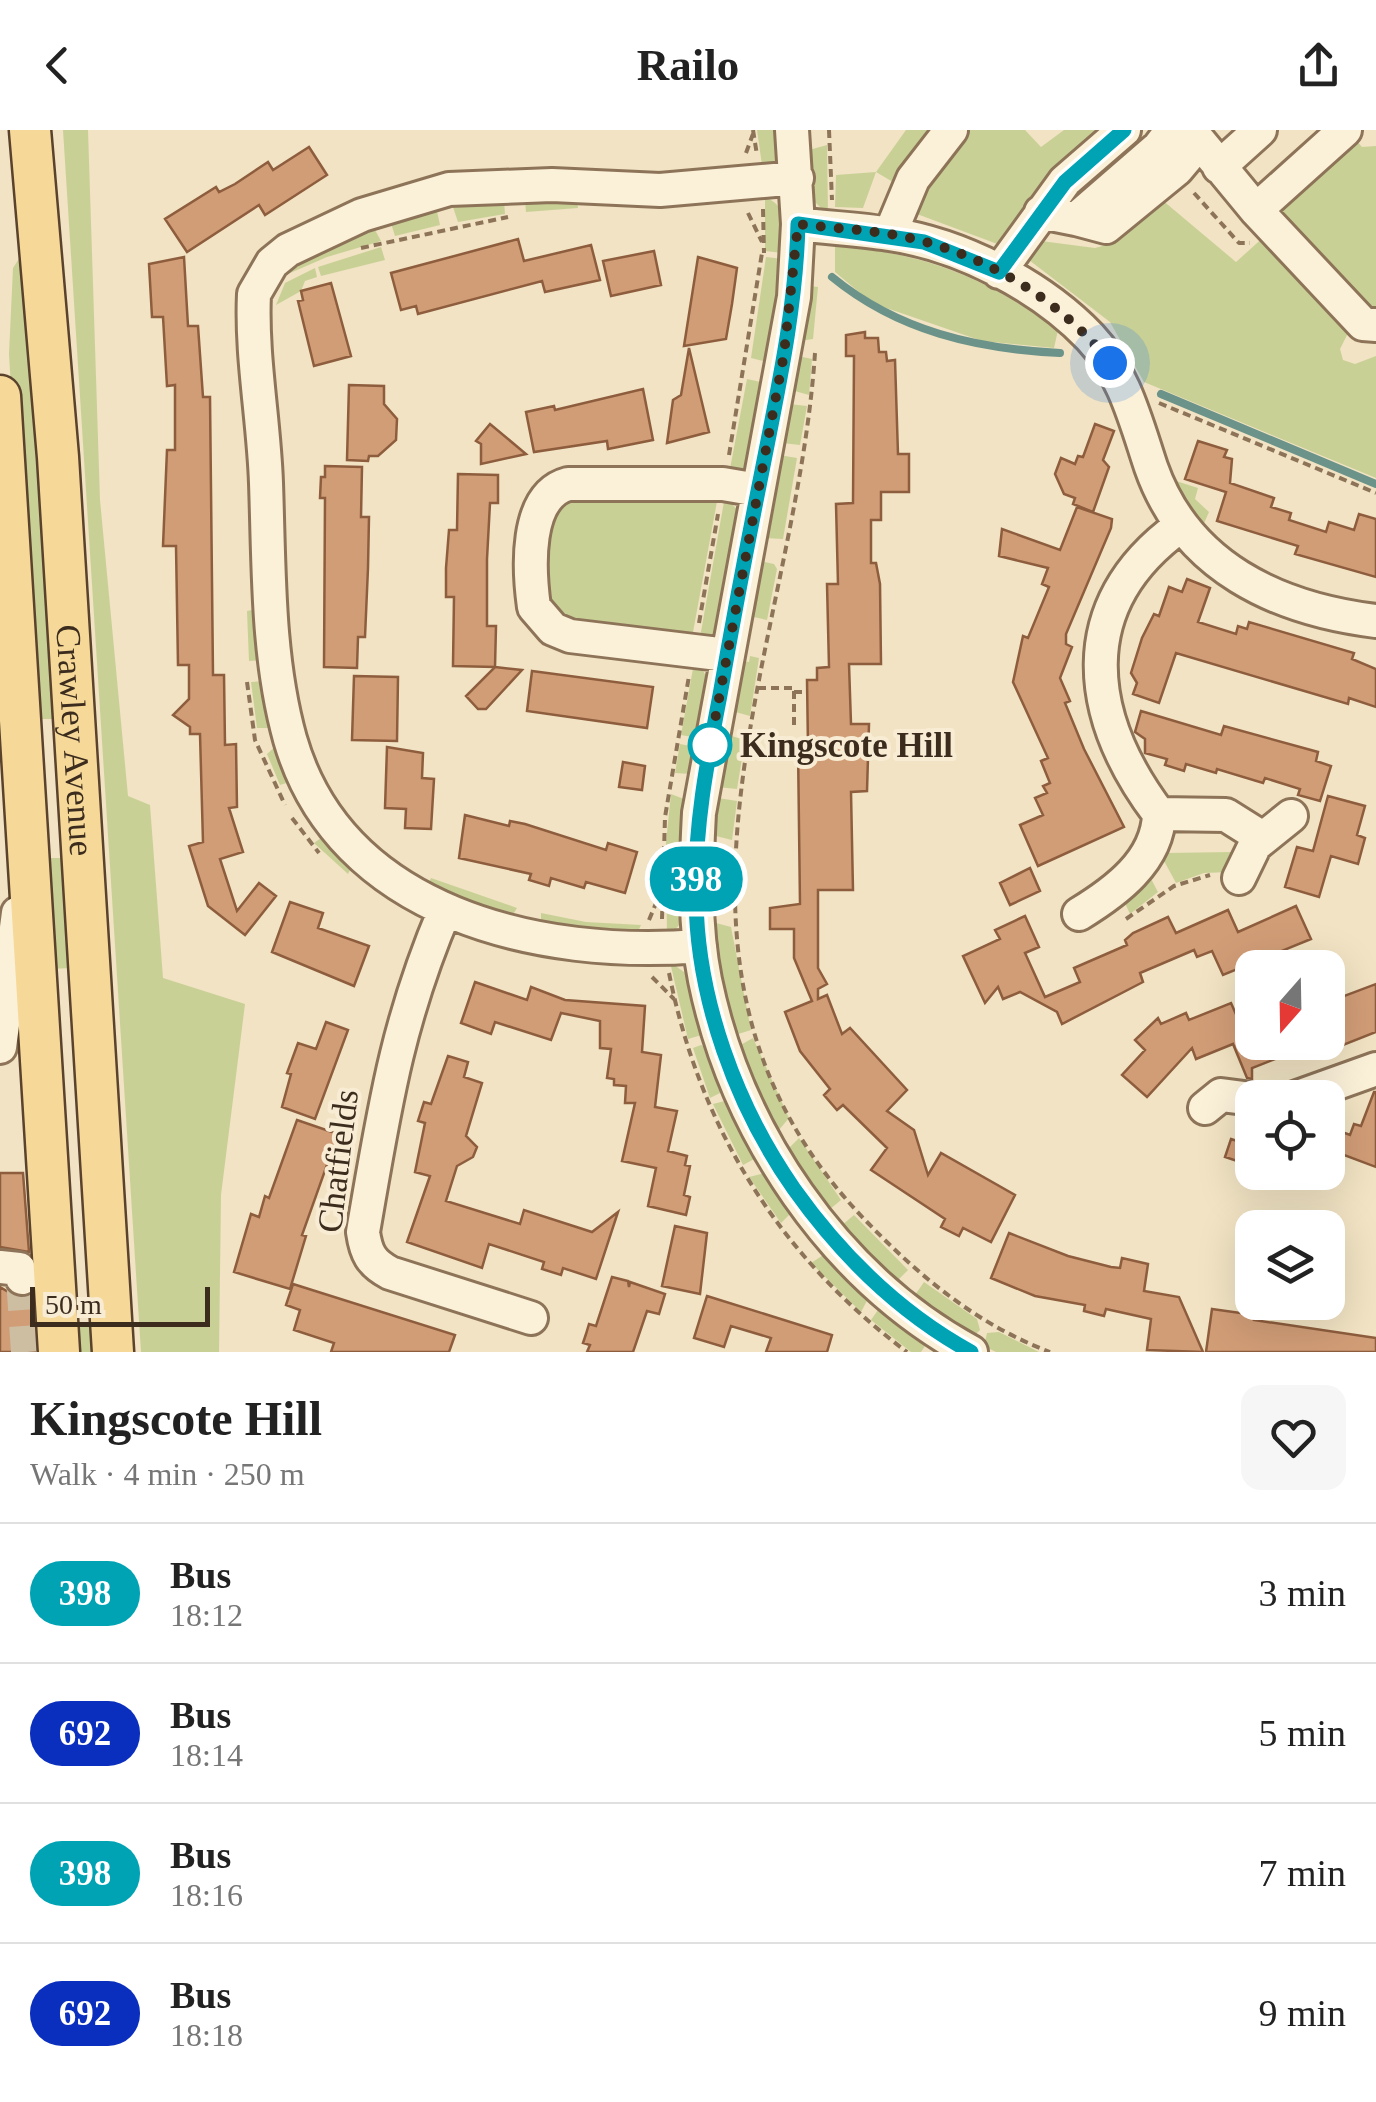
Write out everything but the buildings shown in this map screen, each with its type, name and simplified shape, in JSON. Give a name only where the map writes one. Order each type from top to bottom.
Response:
[{"type":"main road","name":"Crawley Avenue","points":[[32,136],[58,458],[113,1352]]},
{"type":"main road","name":"Crawley Avenue","points":[[0,396],[59,1352]]},
{"type":"street","points":[[792,130],[797,178],[814,226],[794,298],[699,813],[696,900],[700,946],[720,1036],[739,1087],[782,1171],[812,1214],[886,1293],[971,1352]]},
{"type":"street","points":[[890,234],[904,193],[951,130]]},
{"type":"street","points":[[999,272],[1082,164],[1124,130]]},
{"type":"street","points":[[1042,212],[1076,219],[1159,147],[1260,130]]},
{"type":"street","points":[[1256,210],[1344,130]]},
{"type":"street","points":[[1195,143],[1363,324],[1376,324]]},
{"type":"street","points":[[700,946],[628,950],[584,947],[511,932],[445,910],[388,880],[339,835],[304,776],[280,698],[253,312],[260,278],[288,250],[406,200],[449,190],[552,186],[660,190],[797,178]]},
{"type":"street","points":[[814,226],[890,234],[924,242],[999,272],[1036,294],[1090,338],[1128,397],[1163,498],[1179,527],[1228,570],[1280,600],[1307,610],[1376,620]]},
{"type":"street","points":[[727,655],[570,636],[553,629],[534,607],[535,528],[544,499],[554,488],[568,484],[723,484],[758,490]]},
{"type":"street","points":[[1079,914],[1129,877],[1152,844],[1159,814],[1116,746],[1103,707],[1100,668],[1110,616],[1128,580],[1149,552],[1179,527]]},
{"type":"street","points":[[1159,814],[1226,814],[1261,838]]},
{"type":"street","points":[[1239,878],[1261,838],[1292,816]]},
{"type":"street","points":[[0,1047],[11,992],[25,846]]},
{"type":"street","name":"Chatfields","points":[[445,910],[397,1040],[363,1232],[366,1251],[376,1265],[390,1273],[530,1320]]},
{"type":"street","points":[[1345,1080],[1376,1069]]},
{"type":"street","points":[[1205,1108],[1221,1096],[1235,1098]]},
{"type":"path","points":[[814,226],[829,130]]},
{"type":"path","points":[[740,168],[753,134]]},
{"type":"path","points":[[744,205],[762,242]]},
{"type":"path","points":[[350,253],[444,228],[516,216]]},
{"type":"path","points":[[816,339],[812,388],[734,841],[732,898],[737,956],[752,1023],[778,1092],[805,1144],[839,1194],[941,1292],[996,1327],[1050,1352]]},
{"type":"path","points":[[1128,397],[1146,397],[1376,493]]},
{"type":"path","points":[[246,672],[255,740],[298,828],[326,860]]},
{"type":"path","points":[[758,688],[794,688],[794,726]]},
{"type":"path","points":[[794,692],[808,692]]},
{"type":"path","points":[[1111,929],[1152,899],[1191,880],[1217,874],[1239,878]]},
{"type":"path","points":[[646,970],[674,999]]},
{"type":"green space","points":[[63,130],[88,130],[100,500],[128,796],[150,805],[163,978],[245,1004],[221,1195],[219,1352],[141,1352]]},
{"type":"green space","points":[[757,130],[779,130],[780,156],[763,172]]},
{"type":"green space","points":[[906,130],[931,130],[893,182],[876,172]]},
{"type":"green space","points":[[962,130],[1025,130],[1041,147],[1064,130],[1100,130],[1074,152],[1008,248],[917,214],[915,203]]},
{"type":"green space","points":[[1356,140],[1362,147],[1376,146],[1376,316],[1279,211]]},
{"type":"green space","points":[[827,145],[828,215],[813,200],[809,150]]},
{"type":"green space","points":[[876,172],[863,208],[835,207],[836,175]]},
{"type":"green space","points":[[765,197],[782,213],[783,253],[765,251]]},
{"type":"green space","points":[[525,199],[577,201],[578,208],[526,212]]},
{"type":"green space","points":[[1161,199],[1236,262],[1266,235],[1345,323],[1347,335],[1340,349],[1343,360],[1355,364],[1376,356],[1376,478],[1144,382],[1110,322],[1029,260],[1027,254],[1041,241],[1095,248],[1106,245]]},
{"type":"green space","points":[[504,201],[505,214],[458,222],[453,207]]},
{"type":"green space","points":[[436,207],[440,225],[395,236],[390,220]]},
{"type":"green space","points":[[374,228],[381,241],[327,257],[274,280],[314,251]]},
{"type":"green space","points":[[28,245],[59,719],[31,719],[9,354],[13,268]]},
{"type":"green space","points":[[835,245],[926,262],[978,282],[1058,330],[1054,348],[982,341],[872,303],[835,272]]},
{"type":"green space","points":[[381,247],[385,260],[321,276],[318,267]]},
{"type":"green space","points":[[766,257],[783,259],[767,362],[751,358]]},
{"type":"green space","points":[[315,268],[317,277],[305,281],[301,291],[276,305],[285,283]]},
{"type":"green space","points":[[808,286],[818,287],[813,339],[800,341]]},
{"type":"green space","points":[[798,356],[812,359],[809,395],[791,390]]},
{"type":"green space","points":[[747,379],[765,383],[750,462],[745,469],[729,474]]},
{"type":"green space","points":[[789,404],[807,406],[800,445],[782,443]]},
{"type":"green space","points":[[779,455],[797,458],[783,539],[765,538]]},
{"type":"green space","points":[[1176,481],[1198,488],[1195,499],[1209,512],[1202,528]]},
{"type":"green space","points":[[718,496],[691,643],[570,627],[550,614],[543,554],[557,499]]},
{"type":"green space","points":[[725,496],[739,512],[718,633],[699,643]]},
{"type":"green space","points":[[759,561],[774,564],[777,569],[767,620],[749,616]]},
{"type":"green space","points":[[258,609],[263,660],[249,661],[247,611]]},
{"type":"green space","points":[[750,656],[759,658],[750,716],[732,711],[742,661],[749,662]]},
{"type":"green space","points":[[694,663],[702,669],[708,687],[698,738],[681,735]]},
{"type":"green space","points":[[265,681],[274,728],[257,728],[251,682]]},
{"type":"green space","points":[[728,735],[745,740],[737,789],[717,787]]},
{"type":"green space","points":[[680,744],[690,746],[689,754],[697,755],[690,774],[675,773]]},
{"type":"green space","points":[[277,745],[293,781],[280,785],[267,754]]},
{"type":"green space","points":[[671,794],[689,801],[683,921],[667,938],[666,842]]},
{"type":"green space","points":[[718,798],[737,801],[732,840],[712,835]]},
{"type":"green space","points":[[321,838],[352,866],[348,874],[314,843]]},
{"type":"green space","points":[[711,849],[731,851],[731,910],[710,908]]},
{"type":"green space","points":[[1233,852],[1229,872],[1204,873],[1176,883],[1163,859],[1166,853]]},
{"type":"green space","points":[[40,858],[67,858],[73,968],[47,969]]},
{"type":"green space","points":[[1149,875],[1158,892],[1130,914],[1125,903],[1129,893]]},
{"type":"green space","points":[[431,878],[517,908],[509,921],[426,889]]},
{"type":"green space","points":[[541,913],[586,922],[641,925],[636,936],[541,931]]},
{"type":"green space","points":[[711,925],[731,927],[751,1030],[735,1035],[726,1012]]},
{"type":"green space","points":[[670,962],[691,977],[705,1034],[688,1039]]},
{"type":"green space","points":[[753,1038],[789,1118],[778,1131],[772,1130],[737,1047]]},
{"type":"green space","points":[[701,1045],[711,1049],[726,1090],[710,1098],[693,1048]]},
{"type":"green space","points":[[732,1102],[758,1157],[743,1165],[713,1104]]},
{"type":"green space","points":[[799,1138],[841,1200],[829,1210],[785,1152]]},
{"type":"green space","points":[[769,1172],[794,1210],[781,1223],[749,1177]]},
{"type":"green space","points":[[854,1215],[908,1270],[895,1283],[841,1226]]},
{"type":"green space","points":[[828,1252],[870,1295],[861,1312],[811,1263]]},
{"type":"green space","points":[[924,1282],[977,1319],[980,1330],[972,1338],[913,1298]]},
{"type":"green space","points":[[880,1307],[927,1343],[921,1352],[911,1352],[871,1320]]},
{"type":"green space","points":[[97,1324],[98,1352],[70,1352],[68,1325]]},
{"type":"green space","points":[[999,1332],[1039,1352],[996,1352],[984,1346],[987,1333]]},
{"type":"waterway","points":[[832,277],[884,311],[939,334],[998,347],[1060,353]]},
{"type":"waterway","points":[[1161,394],[1376,484]]},
{"type":"tunnel","points":[[22,1278],[27,1352]]},
{"type":"bus line","name":"398","points":[[971,1352],[886,1293],[847,1254],[812,1214],[759,1132],[720,1036],[705,979],[696,900],[699,813],[794,298],[798,224],[890,234],[924,242],[999,272],[1065,182],[1124,130]]},
{"type":"place","name":"Kingscote Hill","points":[[710,745]]},
{"type":"route","points":[[710,745],[708,757],[794,298],[798,224],[890,234],[924,242],[999,272],[1062,313],[1110,363]]}]
